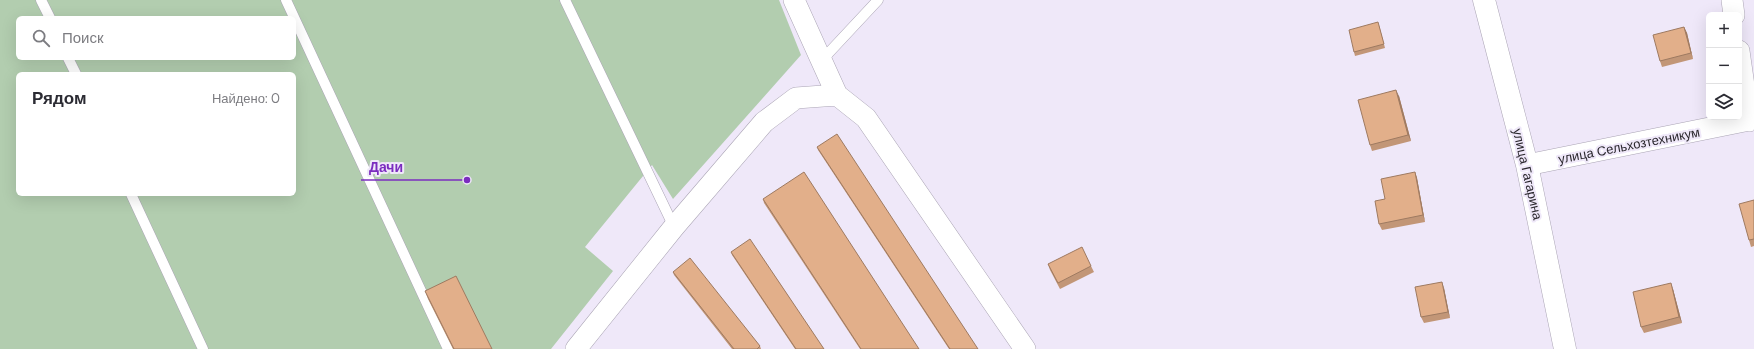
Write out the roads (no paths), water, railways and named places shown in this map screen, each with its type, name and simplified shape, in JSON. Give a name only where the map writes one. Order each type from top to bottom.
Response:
[{"type":"street","points":[[794,0],[837,95],[866,118],[1025,349]]},
{"type":"street","name":"улица Гагарина","points":[[1484,0],[1527,165],[1565,349]]},
{"type":"street","points":[[1732,0],[1734,12]]},
{"type":"street","points":[[1742,67],[1752,120]]},
{"type":"street","points":[[576,349],[674,227],[764,122],[796,98],[837,95]]},
{"type":"street","name":"улица Сельхозтехникум","points":[[1527,165],[1752,120]]},
{"type":"lane","points":[[41,0],[49,16]]},
{"type":"lane","points":[[286,0],[293,16]]},
{"type":"lane","points":[[565,0],[674,227]]},
{"type":"lane","points":[[822,60],[878,0]]},
{"type":"lane","points":[[296,22],[448,349]]},
{"type":"lane","points":[[69,60],[75,72]]},
{"type":"lane","points":[[133,196],[204,349]]},
{"type":"place","name":"Дачи","points":[[467,180]]}]
